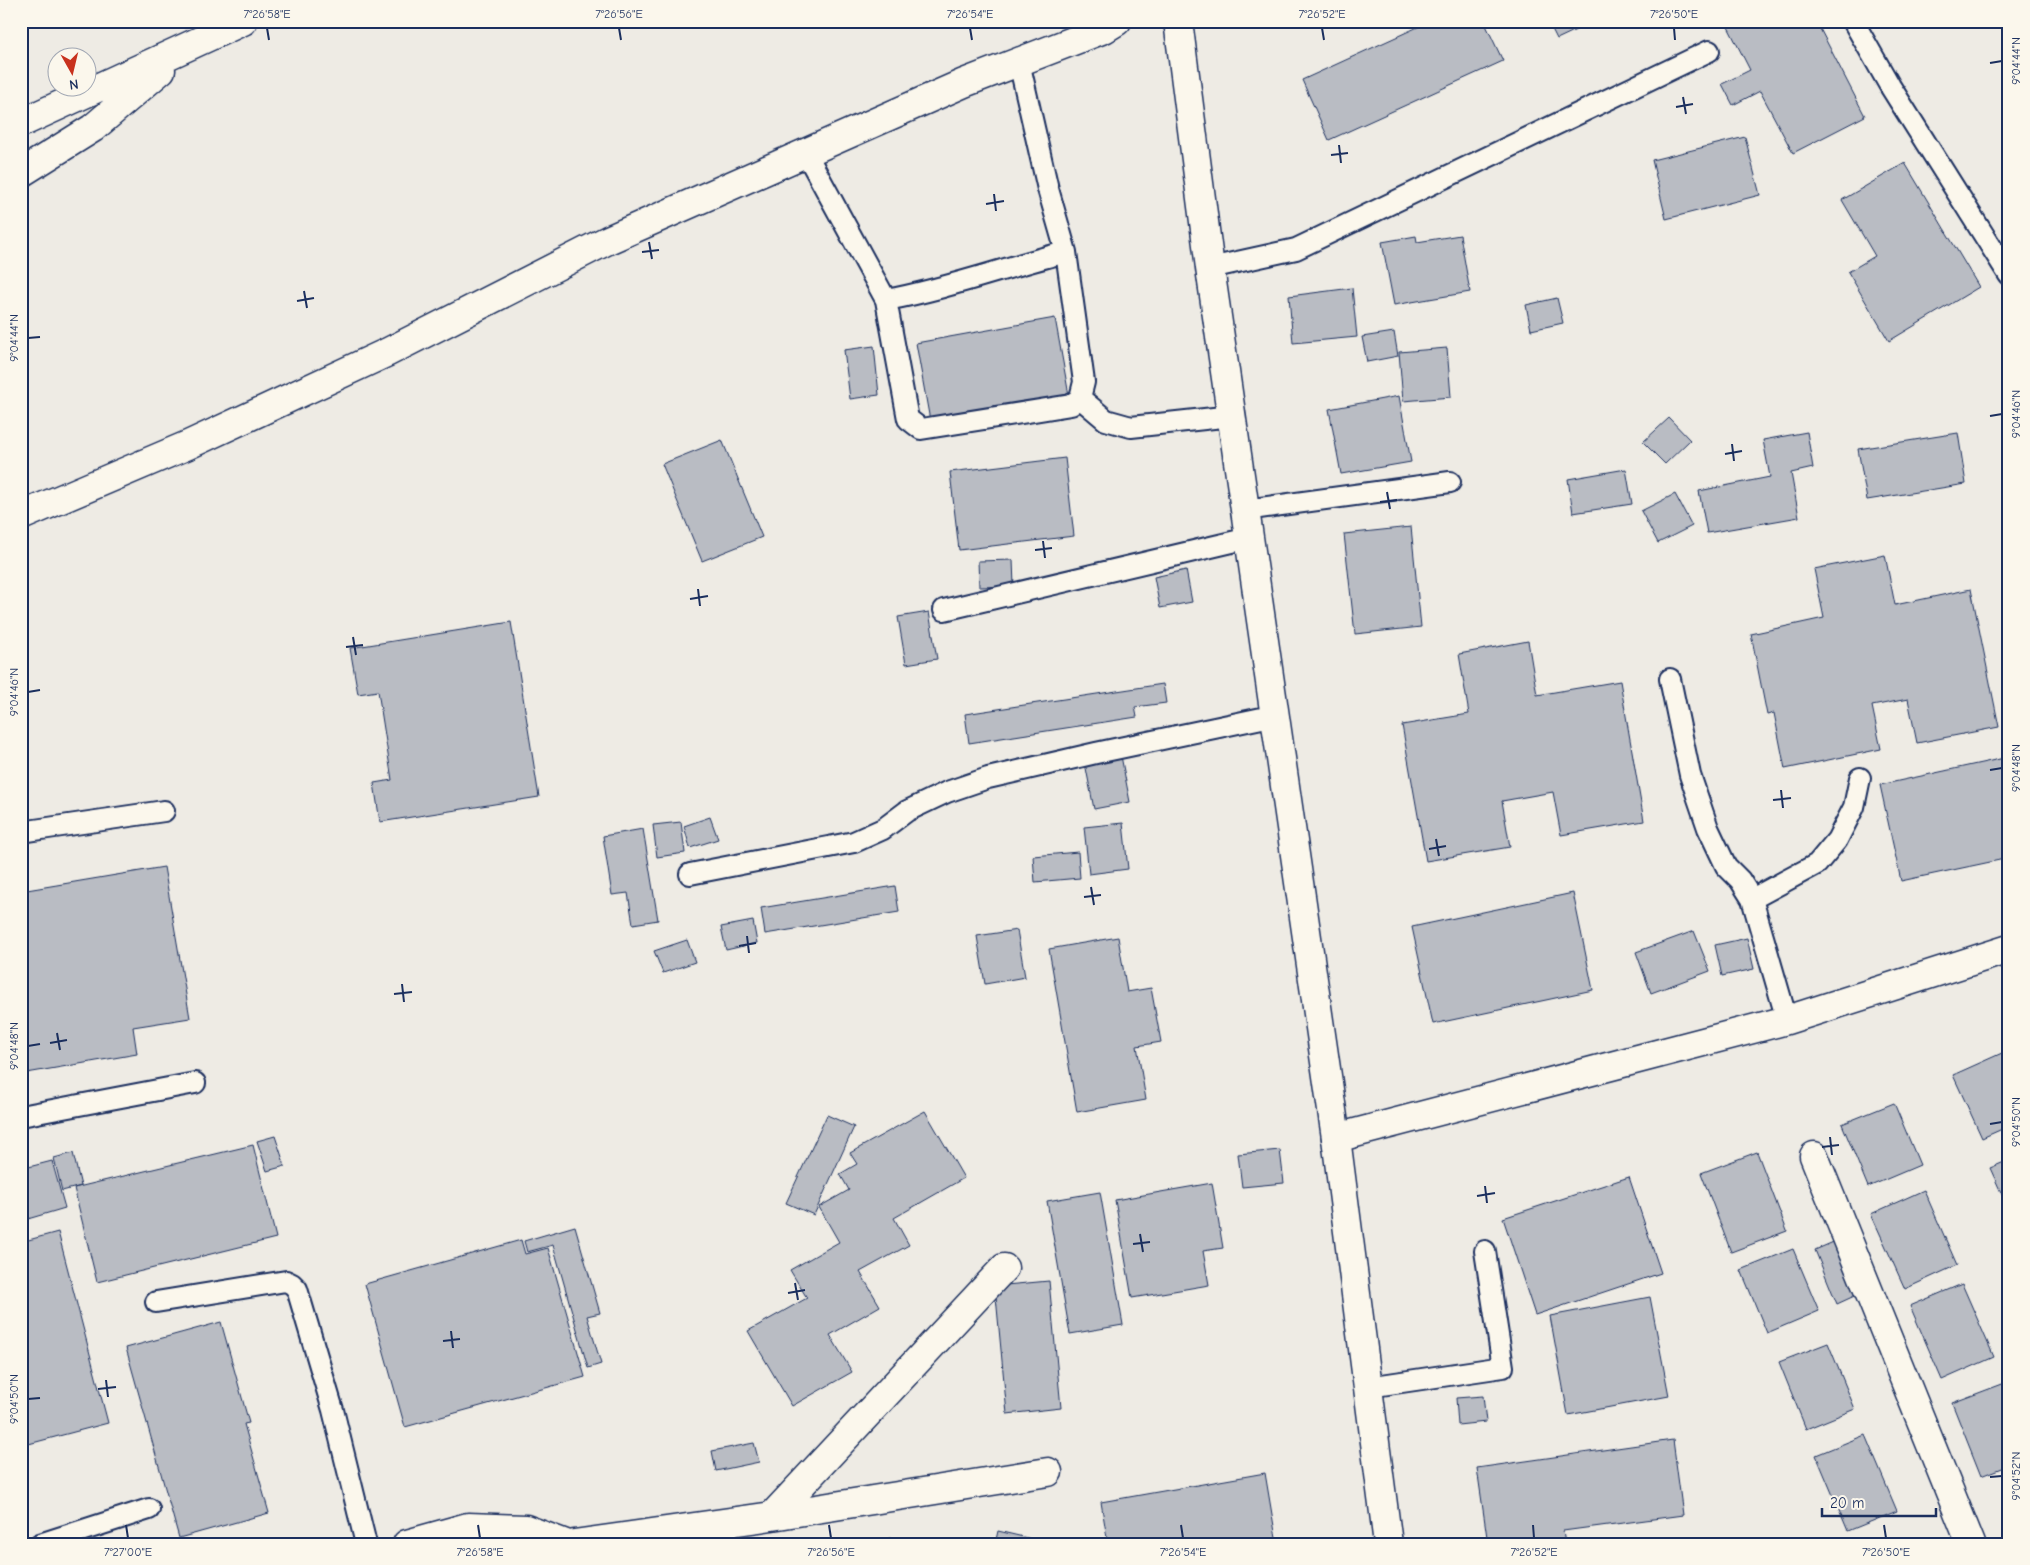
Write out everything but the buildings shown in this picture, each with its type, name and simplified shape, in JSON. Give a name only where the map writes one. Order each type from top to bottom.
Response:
[{"type":"main road","points":[[21,123],[244,21]]},
{"type":"main road","points":[[21,516],[197,441],[388,352],[608,240],[964,83],[1104,29],[1117,21]]},
{"type":"main road","points":[[1178,21],[1210,268],[1336,1138],[1388,1544]]},
{"type":"main road","points":[[21,173],[93,128],[184,50]]},
{"type":"main road","points":[[1336,1138],[1787,1020],[2009,949]]},
{"type":"main road","points":[[1814,1156],[1970,1544]]},
{"type":"main road","points":[[772,1516],[1004,1268]]},
{"type":"main road","points":[[574,1544],[772,1516],[1048,1472]]},
{"type":"main road","points":[[408,1544],[468,1527],[526,1529],[566,1544]]},
{"type":"lane","points":[[1853,21],[1890,86],[2009,275]]},
{"type":"lane","points":[[1210,268],[1296,249],[1709,50]]},
{"type":"lane","points":[[806,153],[886,300],[908,419],[921,429],[1071,405],[1080,398],[1084,382],[1066,252],[1048,189],[1019,62]]},
{"type":"lane","points":[[886,300],[915,294],[1019,263],[1066,252]]},
{"type":"lane","points":[[1080,398],[1106,420],[1131,427],[1232,416]]},
{"type":"lane","points":[[1246,510],[1450,482]]},
{"type":"lane","points":[[944,610],[1249,538]]},
{"type":"lane","points":[[1670,679],[1690,775],[1708,828],[1726,866],[1740,880],[1752,899],[1787,1020]]},
{"type":"lane","points":[[690,874],[854,842],[883,829],[907,811],[947,792],[988,778],[1276,715]]},
{"type":"lane","points":[[1752,899],[1817,864],[1837,840],[1854,808],[1860,778]]},
{"type":"lane","points":[[21,832],[164,811]]},
{"type":"lane","points":[[21,1116],[195,1083]]},
{"type":"lane","points":[[1368,1387],[1503,1367],[1485,1252]]},
{"type":"lane","points":[[156,1302],[286,1281],[297,1289],[333,1410],[366,1544]]},
{"type":"lane","points":[[40,1544],[149,1509]]}]
